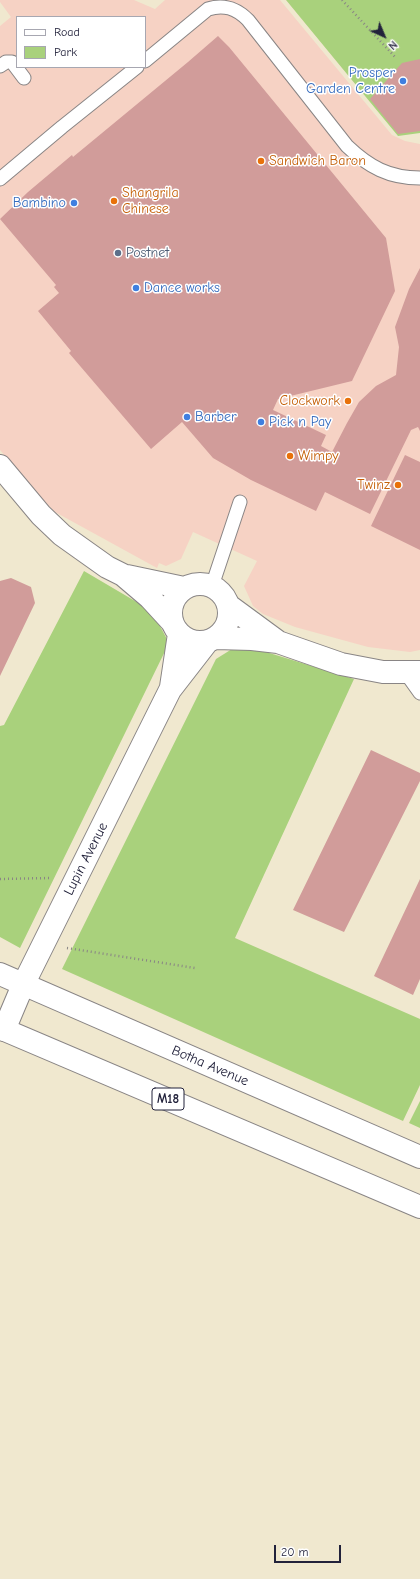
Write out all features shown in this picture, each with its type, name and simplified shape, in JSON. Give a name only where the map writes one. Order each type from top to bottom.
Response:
[{"type":"street","points":[[0,466],[41,515],[62,535],[107,567],[123,576],[150,598],[175,628],[191,641],[200,643],[212,640],[252,639],[278,642],[341,664],[383,672],[412,672]]},
{"type":"street","points":[[123,576],[184,588],[198,584],[212,586],[219,590],[225,597],[230,612],[226,627],[212,640]]},
{"type":"street","points":[[175,628],[170,614],[174,600],[184,588]]},
{"type":"street","points":[[228,605],[278,642]]},
{"type":"street","name":"Lupin Avenue","points":[[170,690],[175,628]]},
{"type":"street","name":"Lupin Avenue","points":[[2,1029],[170,690],[212,640]]},
{"type":"street","name":"Botha Avenue","points":[[0,974],[420,1157]]},
{"type":"street","name":"M18","points":[[2,1029],[420,1207]]},
{"type":"lane","points":[[146,60],[208,9],[220,6],[233,8],[248,20],[347,146],[361,160],[379,170],[397,176],[420,178]]},
{"type":"lane","points":[[0,66],[6,62],[12,62],[16,67]]},
{"type":"lane","points":[[16,68],[24,78]]},
{"type":"lane","points":[[0,179],[136,68]]},
{"type":"lane","points":[[212,586],[240,502]]},
{"type":"lane","points":[[412,672],[420,693]]},
{"type":"path","points":[[342,0],[396,58]]},
{"type":"path","points":[[0,879],[76,878]]},
{"type":"path","points":[[43,944],[195,968]]},
{"type":"shaded area","points":[[0,0],[134,0],[155,9],[165,0],[280,0],[392,135],[405,141],[420,144],[420,650],[410,652],[368,647],[295,627],[263,614],[253,606],[244,586],[257,561],[193,532],[181,559],[166,566],[159,563],[157,568],[55,512],[0,450],[0,26],[11,17]]},
{"type":"green space","points":[[286,0],[420,0],[420,133],[398,136]]},
{"type":"green space","points":[[84,571],[152,611],[169,643],[20,948],[0,937],[0,726],[4,725]]},
{"type":"green space","points":[[240,644],[354,679],[235,938],[420,1019],[420,1085],[403,1121],[62,969],[216,659]]},
{"type":"green space","points":[[420,1101],[420,1128],[409,1123]]},
{"type":"building","points":[[218,36],[229,47],[386,238],[395,291],[352,381],[278,399],[273,410],[326,435],[321,446],[332,452],[359,402],[376,386],[396,375],[399,347],[395,327],[409,289],[420,268],[420,431],[418,427],[411,430],[370,514],[325,492],[316,511],[251,480],[213,458],[182,422],[151,449],[69,353],[71,351],[38,311],[59,293],[54,287],[56,285],[0,219],[28,192],[72,155],[73,157]]},
{"type":"building","name":"Prosper Garden Centre","points":[[420,59],[420,131],[398,134],[370,99],[402,63]]},
{"type":"building","points":[[405,455],[420,462],[420,550],[371,526]]},
{"type":"building","points":[[11,578],[31,587],[35,603],[0,676],[0,581]]},
{"type":"building","points":[[371,750],[420,773],[420,781],[344,932],[293,910]]},
{"type":"building","points":[[420,879],[420,979],[413,995],[374,976]]},
{"type":"place","name":"Prosper Garden Centre","points":[[403,81]]},
{"type":"place","name":"Sandwich Baron","points":[[261,161]]},
{"type":"place","name":"Shangrila Chinese","points":[[114,201]]},
{"type":"place","name":"Bambino","points":[[74,203]]},
{"type":"place","name":"Postnet","points":[[118,253]]},
{"type":"place","name":"Dance works","points":[[136,288]]},
{"type":"place","name":"Clockwork","points":[[348,401]]},
{"type":"place","name":"Barber","points":[[187,417]]},
{"type":"place","name":"Pick n Pay","points":[[261,422]]},
{"type":"place","name":"Wimpy","points":[[290,456]]},
{"type":"place","name":"Twinz","points":[[398,485]]}]
